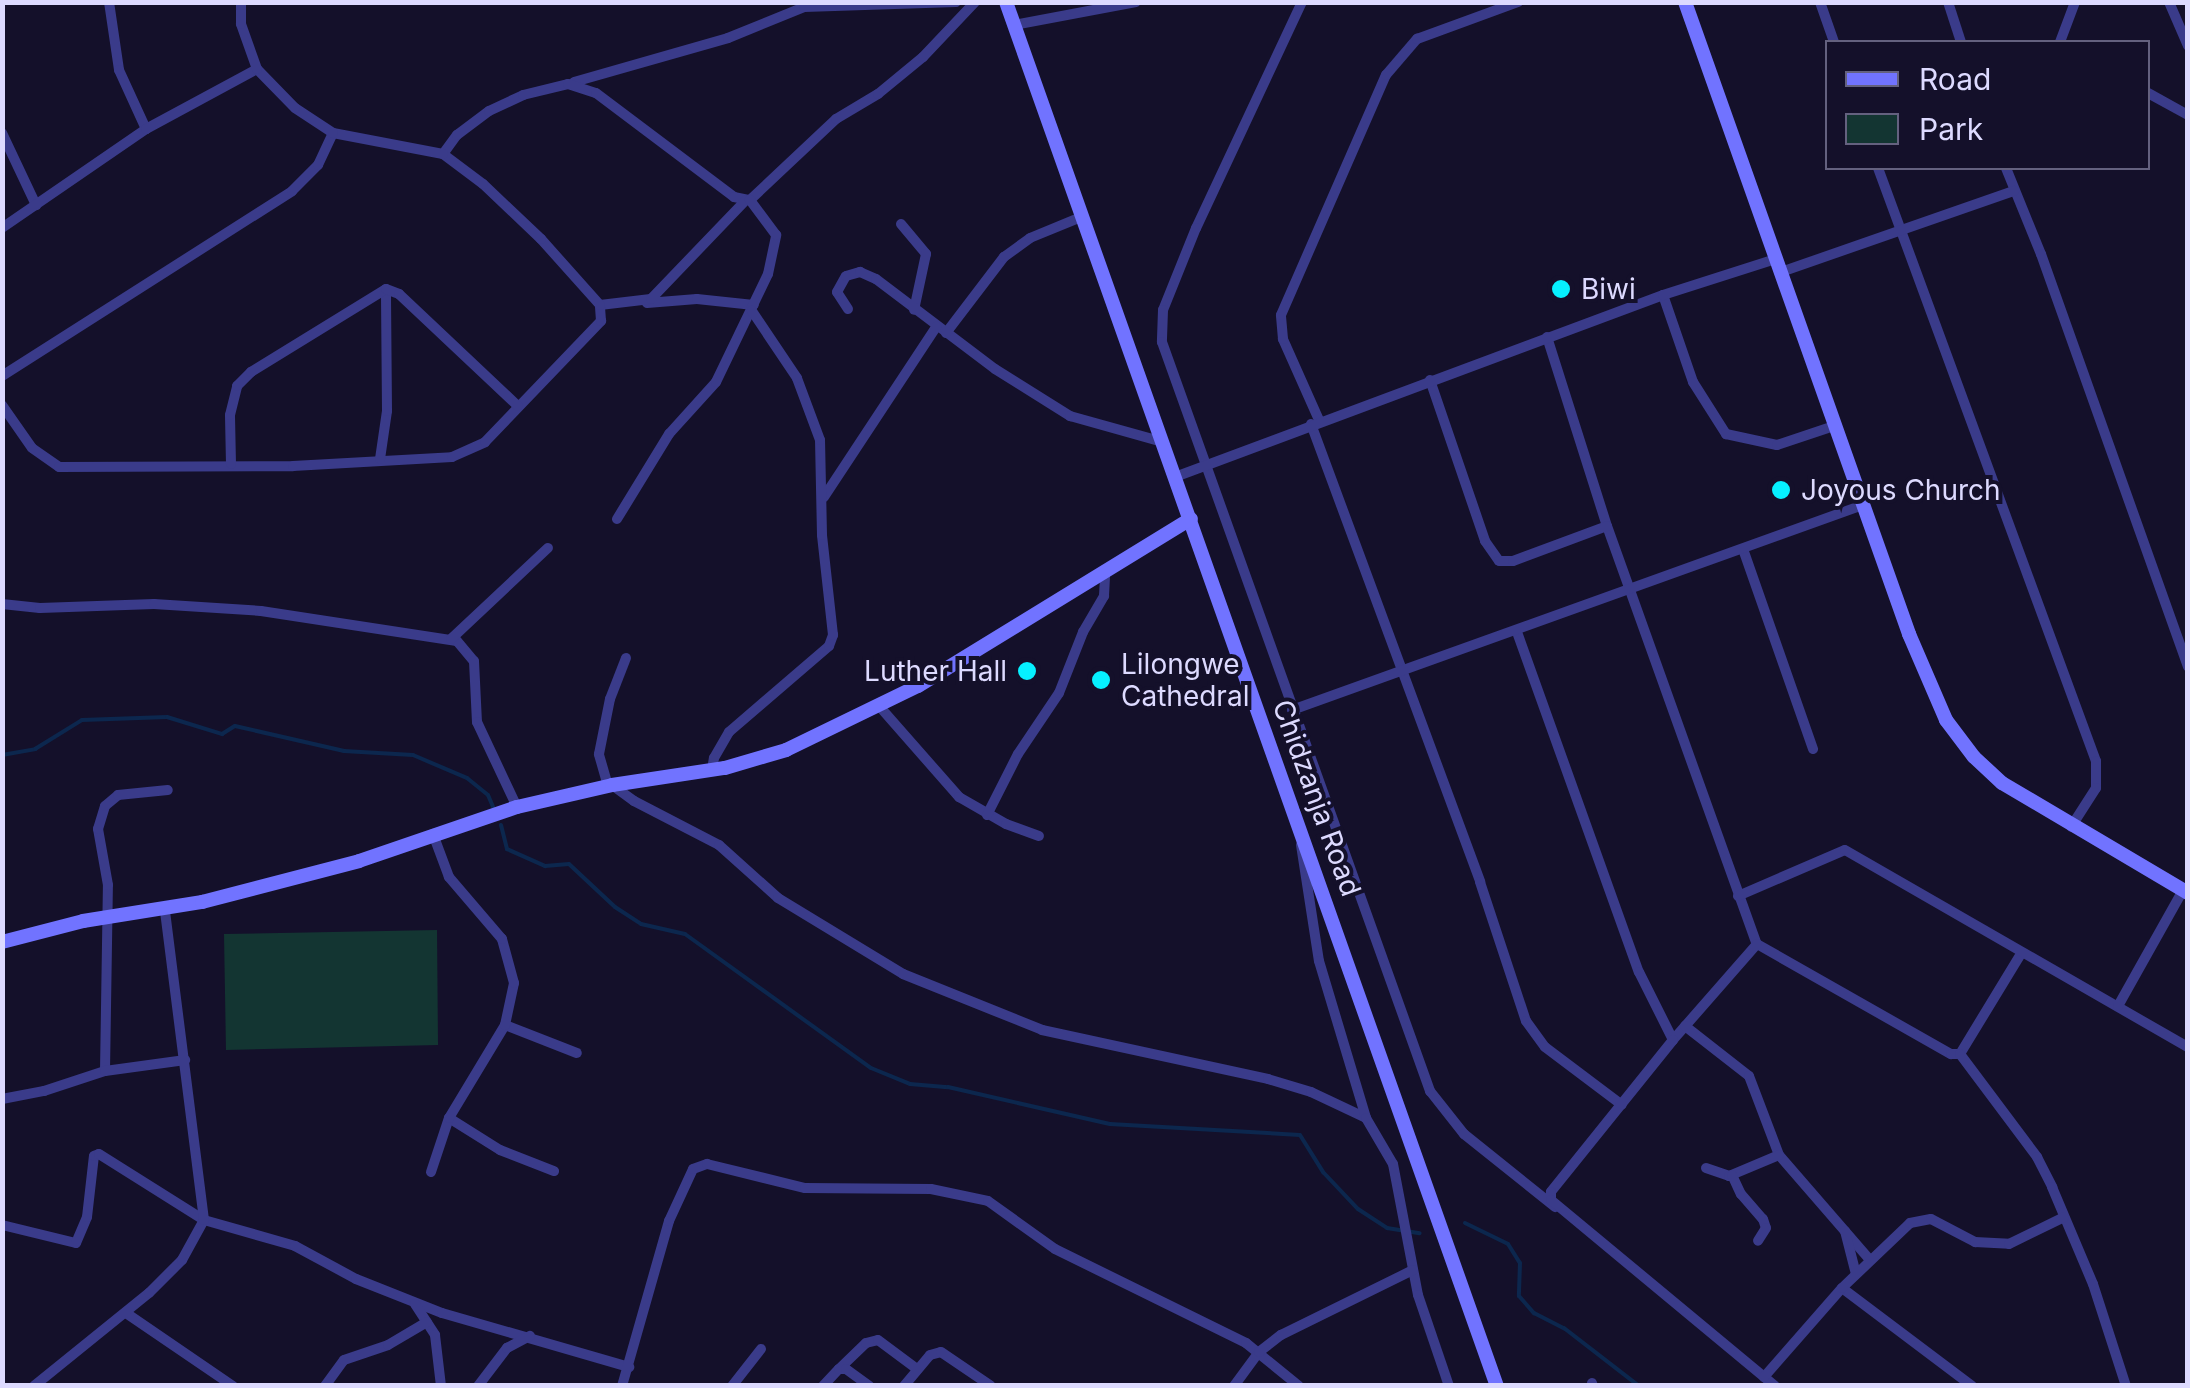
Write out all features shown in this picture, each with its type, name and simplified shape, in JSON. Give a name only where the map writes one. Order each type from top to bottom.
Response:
[{"type":"street","points":[[109,2],[119,70],[146,129]]},
{"type":"street","points":[[2,405],[32,448],[59,467],[293,466],[464,455],[485,442],[597,327],[603,314],[600,305],[542,239],[484,184],[443,154],[332,133],[294,108],[258,69],[242,24],[241,2]]},
{"type":"street","points":[[443,154],[457,135],[488,110],[523,95],[728,38],[804,7],[956,2]]},
{"type":"street","points":[[646,303],[747,200],[836,119],[878,94],[923,57],[975,2]]},
{"type":"street","name":"Chidzanja Road","points":[[1006,2],[1497,1386]]},
{"type":"street","points":[[1014,25],[1136,2]]},
{"type":"street","points":[[1302,2],[1196,228],[1163,310],[1162,342],[1203,466],[1430,1091],[1454,1124],[1775,1386]]},
{"type":"street","points":[[1518,2],[1418,39],[1386,75],[1282,315],[1283,339],[1530,1030],[1545,1047],[1622,1104]]},
{"type":"street","points":[[1685,2],[1909,634],[1954,733],[1988,772],[2072,827],[2186,888],[2118,1006]]},
{"type":"street","points":[[1820,2],[1833,40]]},
{"type":"street","points":[[1948,2],[1960,40]]},
{"type":"street","points":[[2061,40],[2075,2]]},
{"type":"street","points":[[2169,2],[2188,46]]},
{"type":"street","points":[[2,228],[146,129],[258,69]]},
{"type":"street","points":[[568,84],[596,94],[628,121],[747,200],[777,242],[753,308],[716,382],[669,434],[616,519]]},
{"type":"street","points":[[2150,95],[2188,115]]},
{"type":"street","points":[[2,133],[36,205]]},
{"type":"street","points":[[2,376],[292,192],[318,165],[332,133]]},
{"type":"street","points":[[1879,170],[2096,761],[2096,788],[2072,827]]},
{"type":"street","points":[[2007,170],[2041,254],[2188,666]]},
{"type":"street","points":[[1175,477],[1663,295],[1779,266],[2014,191]]},
{"type":"street","points":[[822,499],[941,330],[1004,257],[1030,238],[1081,216]]},
{"type":"street","points":[[902,224],[926,254],[914,310]]},
{"type":"street","points":[[848,309],[836,292],[846,276],[860,272],[893,290],[941,330],[1070,416],[1163,442]]},
{"type":"street","points":[[386,289],[399,294],[518,406]]},
{"type":"street","points":[[380,460],[387,411],[386,289]]},
{"type":"street","points":[[231,464],[230,415],[237,386],[251,372],[386,289]]},
{"type":"street","points":[[1663,295],[1693,382],[1726,434],[1777,444],[1834,426]]},
{"type":"street","points":[[600,305],[697,299],[753,308],[797,378],[820,440],[832,640],[764,706],[730,732],[714,758],[712,770]]},
{"type":"street","points":[[1547,337],[1607,526],[1757,944],[1951,1054],[1960,1054]]},
{"type":"street","points":[[1430,380],[1491,554],[1499,561],[1512,561],[1607,526]]},
{"type":"street","points":[[1292,710],[1630,592],[1863,505]]},
{"type":"street","points":[[2,942],[106,918],[166,911],[359,861],[518,807],[610,785],[712,770],[786,750],[880,707],[1190,519]]},
{"type":"street","points":[[451,639],[548,548]]},
{"type":"street","points":[[1743,549],[1812,749]]},
{"type":"street","points":[[988,815],[1018,754],[1059,693],[1082,632],[1104,596],[1105,574]]},
{"type":"street","points":[[2,604],[40,608],[154,604],[261,611],[451,639],[464,646],[474,661],[477,722],[518,807]]},
{"type":"street","points":[[1517,632],[1639,972],[1672,1040]]},
{"type":"street","points":[[626,658],[610,699],[600,754],[610,785],[719,845],[778,898],[903,974],[1042,1030],[1268,1080],[1312,1092],[1366,1118]]},
{"type":"street","points":[[880,707],[943,783],[988,815],[1039,836]]},
{"type":"street","points":[[105,1070],[108,885],[98,842],[102,815],[118,795],[168,790]]},
{"type":"street","points":[[1297,815],[1319,962],[1366,1118],[1393,1164],[1413,1270],[1450,1386]]},
{"type":"street","points":[[430,1172],[449,1118],[506,1025],[514,983],[509,954],[480,910],[449,877],[433,834]]},
{"type":"street","points":[[1738,896],[1845,850],[2188,1046]]},
{"type":"street","points":[[34,1386],[50,1368],[126,1313],[182,1260],[204,1220],[166,911]]},
{"type":"street","points":[[1555,1207],[1551,1192],[1672,1040],[1757,944]]},
{"type":"street","points":[[1960,1054],[2022,952]]},
{"type":"street","points":[[506,1025],[577,1053]]},
{"type":"street","points":[[1684,1026],[1750,1076],[1778,1155],[1870,1260]]},
{"type":"street","points":[[1960,1054],[2037,1158],[2093,1284],[2126,1386]]},
{"type":"street","points":[[2,1099],[44,1092],[105,1070],[185,1060]]},
{"type":"street","points":[[449,1118],[500,1150],[554,1170]]},
{"type":"street","points":[[2,1224],[76,1242],[87,1217],[94,1156],[99,1154],[204,1220],[295,1246],[356,1279],[414,1303],[629,1367]]},
{"type":"street","points":[[1706,1168],[1732,1176],[1778,1155]]},
{"type":"street","points":[[622,1386],[670,1221],[693,1170],[708,1164],[805,1188],[916,1188],[988,1200],[1054,1249],[1179,1307],[1259,1352],[1299,1386]]},
{"type":"street","points":[[1732,1176],[1741,1194],[1763,1218],[1766,1228],[1758,1240]]},
{"type":"street","points":[[1764,1377],[1842,1288],[1899,1231],[1920,1218],[1975,1242],[1994,1244],[2025,1239],[2064,1217]]},
{"type":"street","points":[[1844,1230],[1856,1274]]},
{"type":"street","points":[[1234,1386],[1259,1352],[1281,1335],[1413,1270]]},
{"type":"street","points":[[1842,1288],[1972,1386]]},
{"type":"street","points":[[414,1303],[427,1322],[438,1351],[440,1386]]},
{"type":"street","points":[[126,1313],[232,1386]]},
{"type":"street","points":[[325,1386],[344,1360],[388,1345],[427,1322]]},
{"type":"street","points":[[478,1386],[507,1348],[530,1335]]},
{"type":"street","points":[[822,1386],[866,1343],[878,1340],[917,1368]]},
{"type":"street","points":[[732,1386],[761,1350]]},
{"type":"street","points":[[904,1386],[917,1368],[941,1352],[991,1386]]},
{"type":"street","points":[[839,1369],[852,1371],[868,1386]]},
{"type":"green space","points":[[437,930],[438,1045],[226,1050],[224,934]]},
{"type":"waterway","points":[[2,755],[35,749],[82,720],[167,717],[222,734],[235,726],[344,751],[413,755],[467,778],[488,795],[494,809]]},
{"type":"waterway","points":[[501,825],[507,849],[545,866],[569,864],[615,907],[641,924],[685,934],[871,1068],[910,1084],[948,1087],[1110,1124],[1300,1135],[1323,1172],[1358,1209],[1387,1228],[1420,1233]]},
{"type":"waterway","points":[[1465,1223],[1508,1244],[1520,1263],[1519,1296],[1534,1313],[1564,1328],[1639,1386]]},
{"type":"place","name":"Biwi","points":[[1561,289]]},
{"type":"place","name":"Joyous Church","points":[[1781,490]]},
{"type":"place","name":"Luther Hall","points":[[1027,671]]},
{"type":"place","name":"Lilongwe Cathedral","points":[[1101,680]]}]
